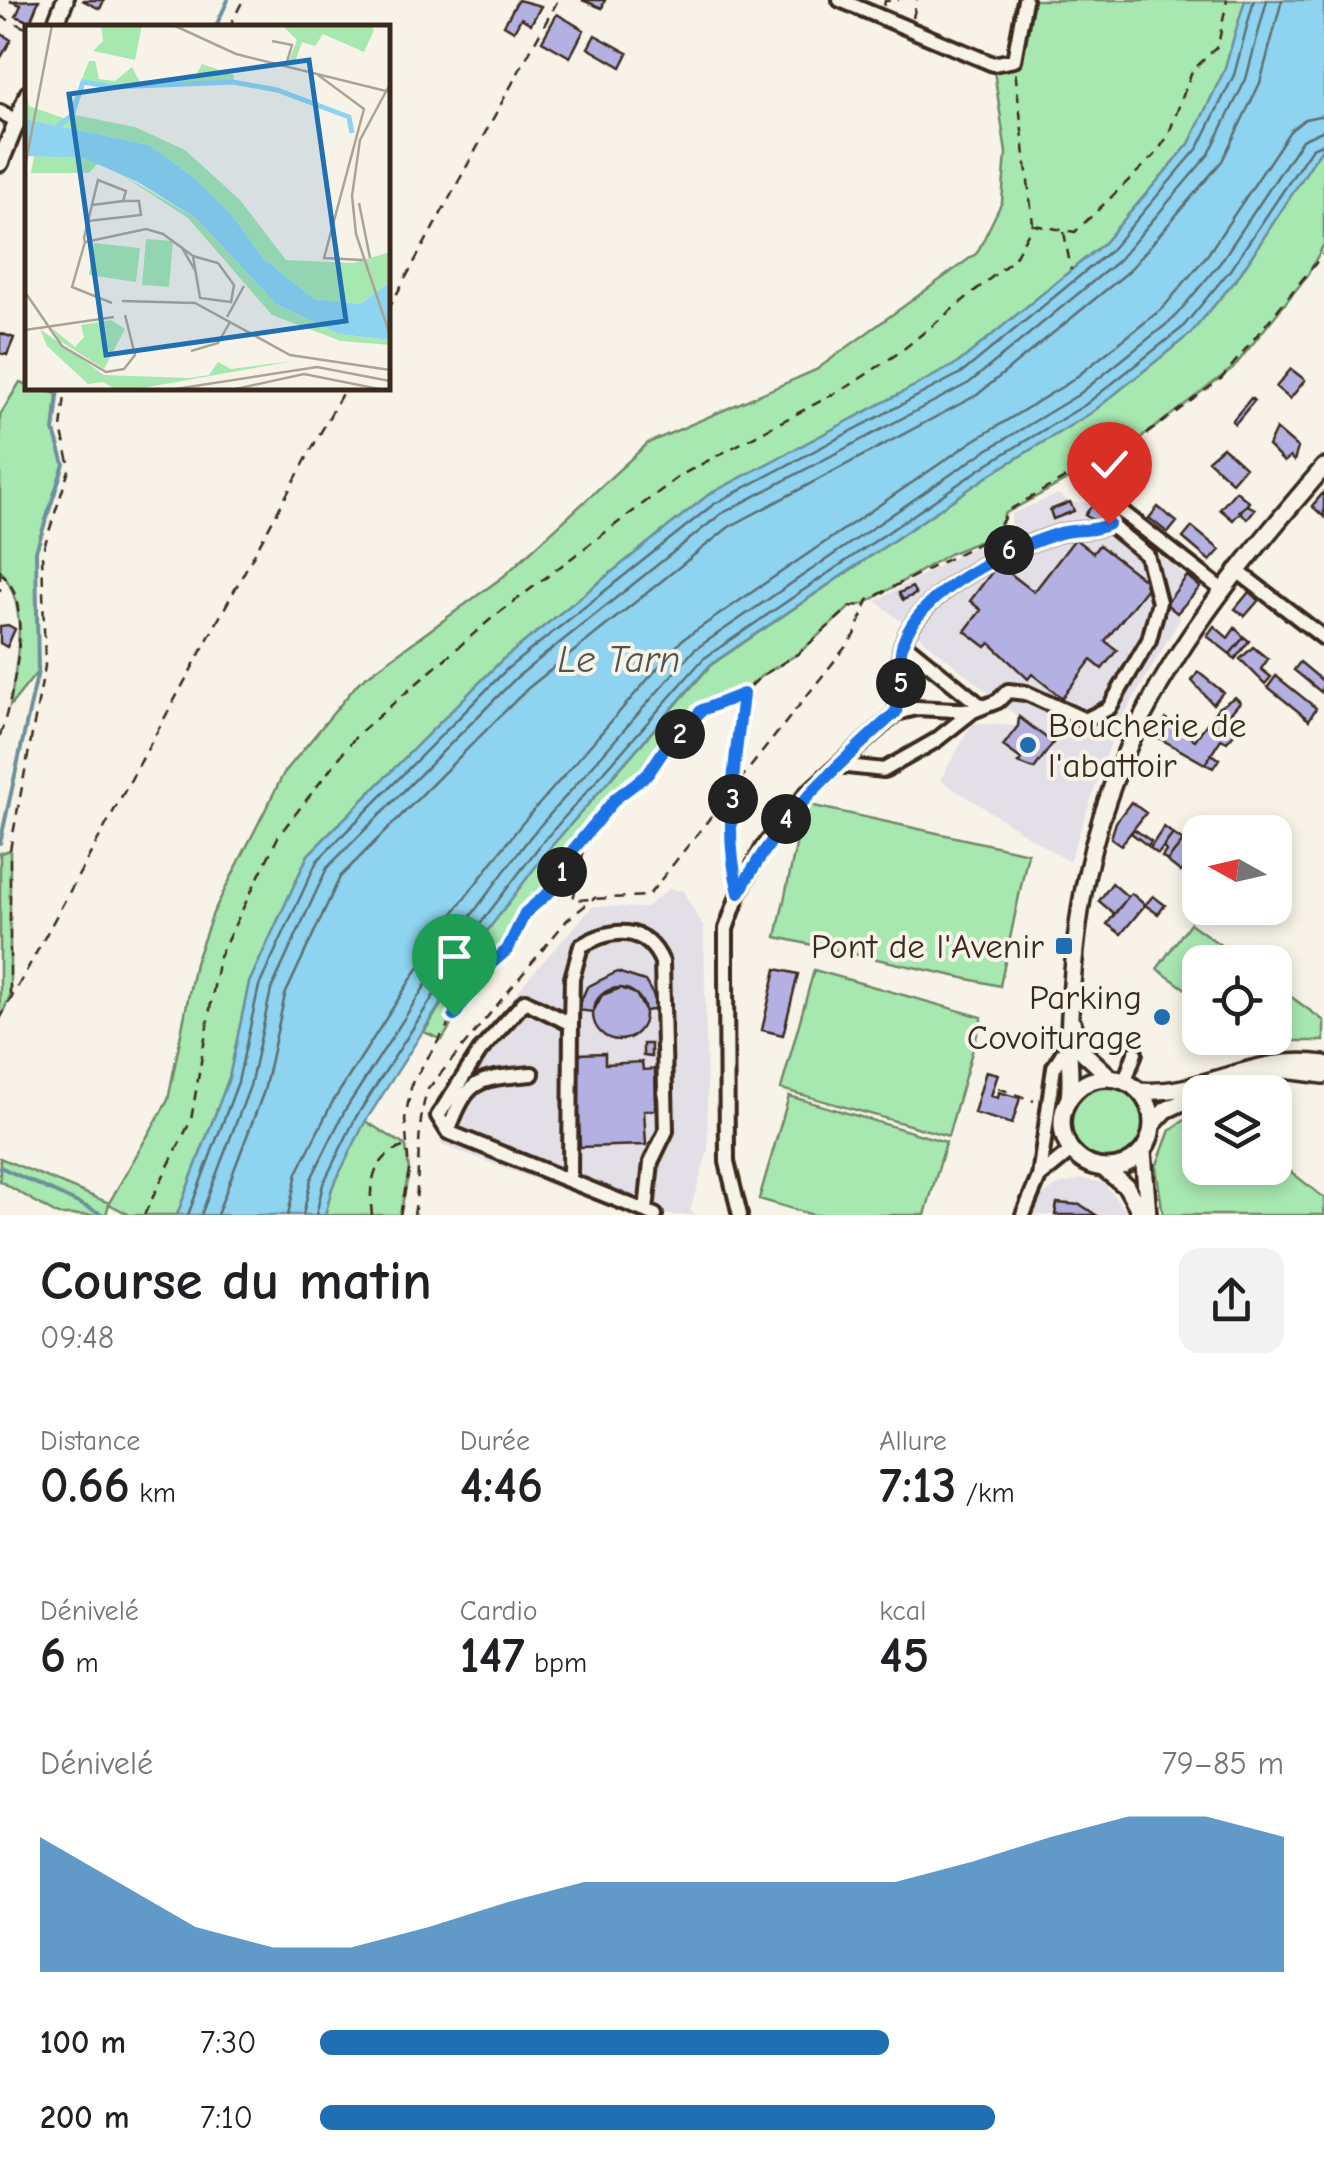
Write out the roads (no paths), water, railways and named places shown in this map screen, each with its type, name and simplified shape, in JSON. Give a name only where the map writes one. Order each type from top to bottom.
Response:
[{"type":"main road","points":[[55,25],[65,0]]},
{"type":"main road","points":[[0,163],[25,101]]},
{"type":"main road","points":[[1145,1215],[1126,1186],[1071,1150],[1062,1125],[1073,1071],[1068,1044],[1085,879],[1105,803],[1131,735],[1166,667],[1236,570],[1324,467]]},
{"type":"main road","points":[[1070,1016],[1083,1052],[1139,1091],[1170,1091],[1268,1062],[1324,1064]]},
{"type":"main road","points":[[1261,1075],[1324,1075]]},
{"type":"main road","points":[[1069,1098],[1092,1080],[1118,1080]]},
{"type":"main road","points":[[1139,1091],[1152,1124]]},
{"type":"main road","points":[[1145,1215],[1143,1151],[1152,1124],[1166,1110],[1182,1102]]},
{"type":"main road","points":[[1102,1168],[1125,1165],[1143,1151]]},
{"type":"street","points":[[840,0],[993,64],[1014,60],[1025,0]]},
{"type":"street","points":[[0,112],[17,121]]},
{"type":"street","points":[[1080,479],[1221,589]]},
{"type":"street","points":[[838,766],[884,770],[1008,691],[1026,694],[1086,720],[1110,708],[1149,640],[1158,602],[1147,555],[1109,524],[1094,532],[1064,532],[1002,552],[944,592],[903,643],[896,712]]},
{"type":"street","points":[[1236,570],[1324,638]]},
{"type":"street","points":[[903,643],[977,708]]},
{"type":"street","points":[[740,1215],[727,1162],[726,971],[726,928],[739,893],[764,846],[808,793],[896,712],[977,708]]},
{"type":"street","points":[[570,1180],[572,1024],[572,978],[581,946],[604,932],[640,935],[655,945],[662,962],[666,1130],[650,1162],[650,1213],[448,1132],[438,1116],[480,1051],[525,1001],[572,1024]]},
{"type":"street","points":[[1023,1215],[1039,1177],[1054,1067],[1068,1044]]},
{"type":"street","points":[[480,1051],[480,1078]]},
{"type":"street","points":[[1118,1080],[1135,1053]]},
{"type":"street","points":[[448,1132],[462,1096],[480,1078],[532,1074]]},
{"type":"street","points":[[1039,1177],[1071,1150]]},
{"type":"water","name":"Le Tarn","points":[[1245,0],[1324,0],[1324,145],[1238,277],[1190,334],[1091,413],[994,472],[710,665],[548,850],[485,934],[365,1122],[332,1188],[325,1215],[177,1215],[229,1078],[249,983],[308,855],[502,660],[708,495],[958,363],[1103,244],[1189,144],[1224,71]]},
{"type":"waterway","points":[[216,25],[228,0]]},
{"type":"waterway","points":[[0,843],[38,671],[36,551],[64,464],[54,431],[59,390]]},
{"type":"waterway","points":[[0,1167],[104,1215]]},
{"type":"place","name":"Boucherie de l'abattoir","points":[[1028,745]]},
{"type":"place","name":"Pont de l'Avenir","points":[[1064,946]]},
{"type":"place","name":"Parking Covoiturage","points":[[1162,1017]]}]
